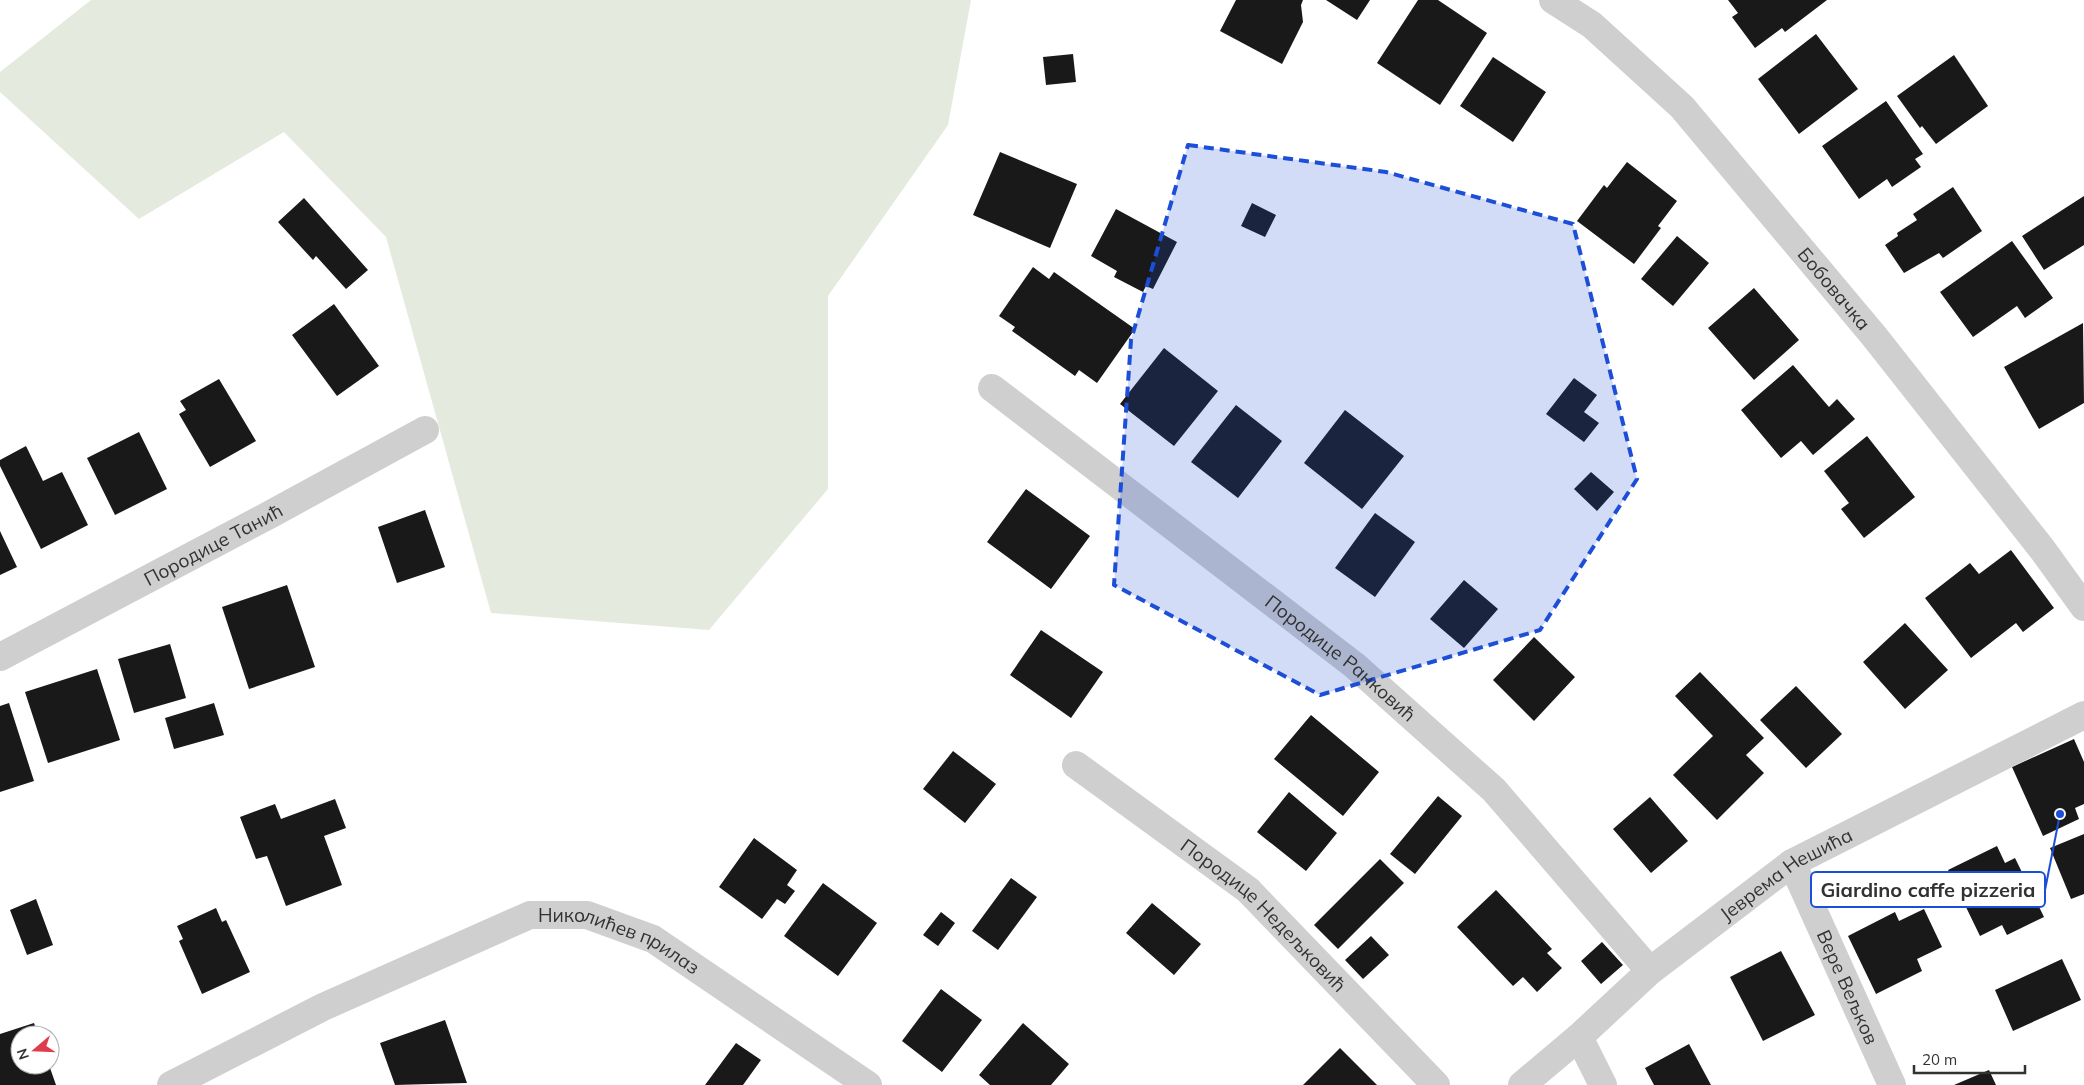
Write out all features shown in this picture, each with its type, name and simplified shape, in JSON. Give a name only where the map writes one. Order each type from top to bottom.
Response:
[{"type":"street","name":"Бобовачка","points":[[1553,0],[1592,25],[1682,107],[1874,336],[2042,549],[2084,607]]},
{"type":"street","name":"Породице Ранковић","points":[[992,388],[1354,665],[1494,790],[1650,971]]},
{"type":"street","name":"Породице Танић","points":[[0,657],[271,514],[425,430]]},
{"type":"street","name":"Јеврема Нешића","points":[[1522,1085],[1579,1037],[1650,971],[1792,862],[2084,715]]},
{"type":"street","name":"Породице Недељковић","points":[[1076,766],[1248,890],[1436,1085]]},
{"type":"street","name":"Вере Вељков","points":[[1792,862],[1892,1085]]},
{"type":"street","name":"Николићев прилаз","points":[[171,1085],[324,1007],[530,915],[587,915],[653,939],[868,1085]]},
{"type":"street","points":[[1579,1037],[1603,1085]]},
{"type":"highlighted area","points":[[1188,145],[1386,172],[1573,224],[1637,479],[1540,630],[1320,695],[1114,585],[1131,340]]},
{"type":"shaded area","points":[[91,0],[971,0],[948,125],[828,296],[828,489],[709,630],[491,613],[386,237],[284,132],[139,219],[0,92],[0,72]]},
{"type":"building","points":[[1236,0],[1303,0],[1301,5],[1303,22],[1282,64],[1220,31]]},
{"type":"building","points":[[1326,0],[1370,0],[1357,20]]},
{"type":"building","points":[[1418,0],[1438,0],[1487,33],[1440,105],[1377,63]]},
{"type":"building","points":[[1728,0],[1827,0],[1785,32],[1782,28],[1755,48],[1732,17],[1738,13]]},
{"type":"building","points":[[1816,34],[1858,89],[1799,134],[1758,79]]},
{"type":"building","points":[[1073,54],[1076,82],[1046,85],[1043,57]]},
{"type":"building","points":[[1954,55],[1988,106],[1936,144],[1922,126],[1920,128],[1897,96]]},
{"type":"building","points":[[1493,57],[1546,92],[1513,142],[1460,106]]},
{"type":"building","points":[[1886,101],[1923,154],[1915,159],[1921,167],[1892,187],[1887,179],[1859,199],[1822,146]]},
{"type":"building","points":[[1000,152],[1077,184],[1050,248],[973,215]]},
{"type":"building","points":[[1627,162],[1677,201],[1658,226],[1661,228],[1634,264],[1577,221],[1604,185],[1607,188]]},
{"type":"building","points":[[1953,187],[1982,231],[1943,258],[1939,253],[1904,273],[1885,245],[1898,236],[1897,233],[1917,220],[1913,214]]},
{"type":"building","points":[[2084,196],[2084,245],[2044,270],[2022,236]]},
{"type":"building","points":[[304,198],[368,270],[346,289],[316,256],[313,260],[278,222]]},
{"type":"building","points":[[1252,203],[1276,215],[1265,237],[1241,226]]},
{"type":"building","points":[[1116,209],[1177,242],[1153,289],[1146,286],[1143,292],[1114,277],[1117,271],[1091,256]]},
{"type":"building","points":[[1677,236],[1709,263],[1673,306],[1641,279]]},
{"type":"building","points":[[2012,241],[2053,298],[2025,318],[2017,306],[1973,337],[1940,292]]},
{"type":"building","points":[[1033,267],[1049,279],[1054,272],[1135,329],[1097,383],[1079,370],[1075,376],[1012,331],[1015,327],[999,316]]},
{"type":"building","points":[[1754,288],[1799,340],[1754,380],[1708,328]]},
{"type":"building","points":[[334,304],[379,366],[337,396],[292,335]]},
{"type":"building","points":[[2083,323],[2084,403],[2039,429],[2004,367]]},
{"type":"building","points":[[1164,348],[1218,391],[1174,446],[1120,404]]},
{"type":"building","points":[[1793,365],[1829,407],[1837,399],[1855,419],[1813,455],[1801,441],[1781,458],[1741,410]]},
{"type":"building","points":[[1574,378],[1597,395],[1584,412],[1599,423],[1584,442],[1546,414]]},
{"type":"building","points":[[219,379],[256,441],[210,467],[179,414],[186,410],[180,401]]},
{"type":"building","points":[[1236,405],[1282,441],[1238,498],[1191,462]]},
{"type":"building","points":[[1345,410],[1404,456],[1362,509],[1304,463]]},
{"type":"building","points":[[139,432],[167,489],[115,515],[87,458]]},
{"type":"building","points":[[1867,436],[1915,497],[1864,538],[1841,509],[1849,503],[1824,471]]},
{"type":"building","points":[[26,446],[43,481],[62,472],[88,525],[41,549],[0,466],[0,460]]},
{"type":"building","points":[[1591,472],[1614,492],[1597,511],[1574,489]]},
{"type":"building","points":[[1026,489],[1090,536],[1051,589],[987,542]]},
{"type":"building","points":[[425,510],[445,567],[397,583],[378,527]]},
{"type":"building","points":[[1375,513],[1415,542],[1375,597],[1335,568]]},
{"type":"building","points":[[0,531],[17,567],[0,575]]},
{"type":"building","points":[[2011,550],[2054,608],[2023,632],[2016,623],[1971,658],[1925,598],[1970,563],[1979,574]]},
{"type":"building","points":[[1464,580],[1498,609],[1464,648],[1430,619]]},
{"type":"building","points":[[287,585],[315,667],[249,689],[222,607]]},
{"type":"building","points":[[1905,623],[1948,670],[1905,709],[1863,662]]},
{"type":"building","points":[[1041,630],[1103,672],[1071,718],[1010,675]]},
{"type":"building","points":[[1534,637],[1575,677],[1534,721],[1493,680]]},
{"type":"building","points":[[170,644],[186,698],[134,713],[118,659]]},
{"type":"building","points":[[97,669],[120,740],[48,763],[25,692]]},
{"type":"building","points":[[1700,672],[1764,738],[1746,755],[1764,773],[1717,820],[1673,775],[1713,736],[1675,696]]},
{"type":"building","points":[[1796,686],[1842,734],[1806,768],[1760,720]]},
{"type":"building","points":[[9,703],[34,781],[0,792],[0,706]]},
{"type":"building","points":[[214,703],[224,735],[174,749],[165,718]]},
{"type":"building","points":[[1311,715],[1379,772],[1343,816],[1274,759]]},
{"type":"building","points":[[2074,739],[2084,762],[2084,804],[2075,808],[2079,819],[2043,836],[2012,767]]},
{"type":"building","points":[[953,751],[996,784],[965,823],[923,789]]},
{"type":"building","points":[[1289,792],[1337,833],[1306,871],[1257,832]]},
{"type":"building","points":[[1438,796],[1462,816],[1415,874],[1390,854]]},
{"type":"building","points":[[1650,797],[1688,841],[1651,873],[1613,829]]},
{"type":"building","points":[[335,799],[346,828],[324,836],[342,885],[286,906],[267,856],[256,859],[240,817],[275,804],[281,819]]},
{"type":"building","points":[[2084,834],[2084,894],[2071,899],[2050,848]]},
{"type":"building","points":[[754,838],[797,870],[787,885],[795,891],[785,904],[777,899],[762,919],[719,887]]},
{"type":"building","points":[[1997,846],[2005,863],[2015,858],[2044,917],[2007,935],[2002,925],[1980,936],[1948,870]]},
{"type":"building","points":[[1380,859],[1404,883],[1338,949],[1314,925]]},
{"type":"building","points":[[1011,878],[1037,897],[998,950],[972,931]]},
{"type":"building","points":[[823,883],[877,923],[838,976],[784,936]]},
{"type":"building","points":[[1496,890],[1552,949],[1547,953],[1562,968],[1537,992],[1523,977],[1513,986],[1457,927]]},
{"type":"building","points":[[36,899],[53,945],[27,955],[10,910]]},
{"type":"building","points":[[1152,903],[1201,944],[1174,975],[1126,933]]},
{"type":"building","points":[[216,908],[222,922],[226,920],[250,972],[202,994],[179,941],[183,939],[177,926]]},
{"type":"building","points":[[1924,909],[1942,947],[1917,959],[1922,971],[1876,994],[1848,936],[1895,912],[1899,921]]},
{"type":"building","points":[[941,912],[955,923],[938,946],[923,935]]},
{"type":"building","points":[[1371,936],[1389,955],[1363,979],[1345,960]]},
{"type":"building","points":[[1602,942],[1623,965],[1601,984],[1581,961]]},
{"type":"building","points":[[1781,951],[1815,1015],[1763,1041],[1730,977]]},
{"type":"building","points":[[2062,959],[2081,1000],[2013,1031],[1995,990]]},
{"type":"building","points":[[941,989],[982,1020],[942,1072],[902,1041]]},
{"type":"building","points":[[445,1020],[467,1083],[395,1085],[380,1043]]},
{"type":"building","points":[[1023,1023],[1069,1064],[1051,1085],[990,1085],[979,1075]]},
{"type":"building","points":[[10,1031],[10,1075],[52,1075],[56,1085],[0,1085],[0,1034]]},
{"type":"building","points":[[736,1043],[761,1060],[743,1085],[705,1085]]},
{"type":"building","points":[[1689,1044],[1711,1085],[1654,1085],[1645,1068]]},
{"type":"building","points":[[1340,1048],[1377,1085],[1303,1085]]},
{"type":"building","points":[[1989,1070],[1996,1085],[1954,1085]]},
{"type":"place","name":"Giardino caffe pizzeria","points":[[2060,814]]}]
